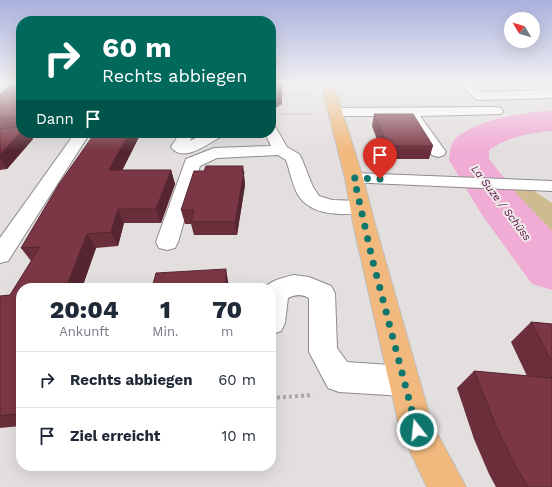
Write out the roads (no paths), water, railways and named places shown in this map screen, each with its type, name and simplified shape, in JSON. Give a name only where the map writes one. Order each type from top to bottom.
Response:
[{"type":"main road","points":[[325,106],[354,178],[360,207],[417,430],[447,487]]},
{"type":"street","points":[[327,113],[497,112],[490,106]]},
{"type":"street","points":[[411,112],[438,152]]},
{"type":"street","points":[[0,135],[16,134]]},
{"type":"street","points":[[0,255],[80,138]]},
{"type":"street","points":[[184,138],[179,147],[181,149],[189,148],[208,138]]},
{"type":"street","points":[[275,138],[281,150]]},
{"type":"street","points":[[167,242],[192,163],[199,158],[214,153],[281,150],[293,157],[308,195],[315,201],[326,206],[360,207]]},
{"type":"street","points":[[354,178],[552,186]]},
{"type":"street","points":[[276,292],[288,286],[307,284],[322,293],[323,352],[339,377],[404,381]]},
{"type":"waterway","name":"La Suze / Schüss","points":[[552,121],[520,125],[488,135],[470,146],[469,160],[499,204],[552,268]]}]
